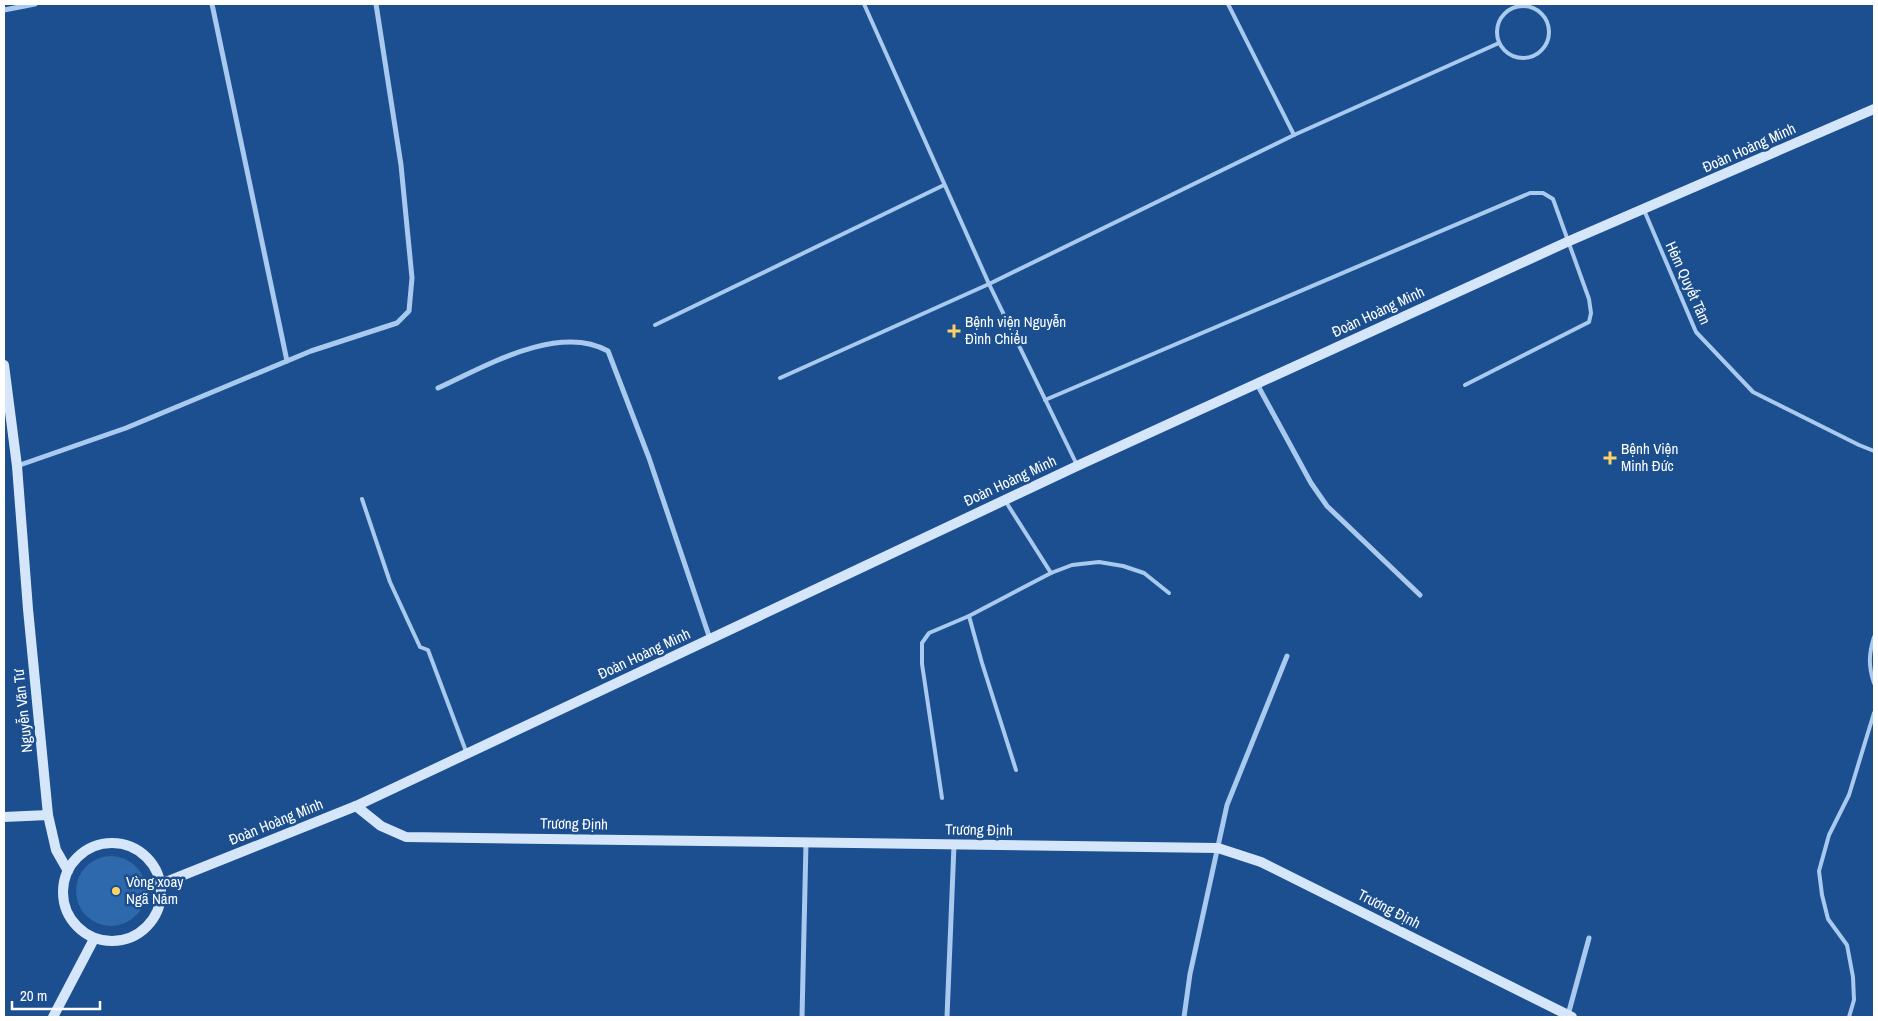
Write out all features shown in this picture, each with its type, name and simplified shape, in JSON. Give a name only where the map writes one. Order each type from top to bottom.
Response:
[{"type":"main road","name":"Đoàn Hoàng Minh","points":[[161,884],[356,806],[1077,466],[1568,242],[1874,109]]},
{"type":"main road","name":"Nguyễn Văn Tư","points":[[4,365],[17,466],[28,609],[48,815],[56,850],[68,871]]},
{"type":"main road","name":"Trương Định","points":[[356,806],[381,826],[406,837],[1218,848],[1261,862],[1570,1016]]},
{"type":"main road","points":[[4,816],[48,815]]},
{"type":"main road","points":[[119,843],[134,848],[147,857],[161,884],[160,902],[154,918],[143,931],[128,939],[112,942],[94,939],[80,931],[70,918],[64,903],[63,886],[68,871],[77,858],[89,849],[104,844],[119,843]]},
{"type":"main road","points":[[53,1017],[94,939]]},
{"type":"street","points":[[4,10],[35,4]]},
{"type":"street","points":[[212,4],[287,361]]},
{"type":"street","points":[[17,466],[126,428],[310,351],[397,323],[409,311],[412,278],[401,164],[376,4]]},
{"type":"street","points":[[438,388],[522,351],[548,344],[578,342],[608,350],[649,458],[710,639]]},
{"type":"street","points":[[1257,384],[1311,483],[1327,506],[1420,595]]},
{"type":"street","points":[[1184,1017],[1190,974],[1227,805],[1287,656]]},
{"type":"street","points":[[802,1017],[806,842]]},
{"type":"street","points":[[948,1017],[954,844]]},
{"type":"street","points":[[1570,1016],[1588,938]]},
{"type":"lane","points":[[864,4],[989,284],[1077,466]]},
{"type":"lane","points":[[1228,4],[1294,135]]},
{"type":"lane","points":[[1533,7],[1547,21],[1548,41],[1542,50],[1534,56],[1524,58],[1514,56],[1505,51],[1499,43],[1497,33],[1499,22],[1504,14],[1512,8],[1533,7]]},
{"type":"lane","points":[[780,378],[989,284],[1294,135],[1499,43]]},
{"type":"lane","points":[[655,325],[944,185]]},
{"type":"lane","points":[[1045,400],[1530,193],[1544,193],[1553,198],[1589,300],[1590,322],[1465,385]]},
{"type":"lane","name":"Hẻm Quyết Tâm","points":[[1644,210],[1696,332],[1753,392],[1874,451]]},
{"type":"lane","points":[[362,499],[390,582],[420,647],[428,650],[467,754]]},
{"type":"lane","points":[[1004,500],[1051,573]]},
{"type":"lane","points":[[942,798],[922,664],[922,643],[929,633],[969,616],[1051,573],[1072,565],[1099,562],[1123,566],[1144,573],[1169,593]]},
{"type":"lane","points":[[969,616],[1016,770]]},
{"type":"lane","points":[[1874,636],[1870,650],[1870,671],[1874,682]]},
{"type":"lane","points":[[1850,1017],[1854,1000],[1853,977],[1847,945],[1828,919],[1819,871],[1829,835],[1849,795],[1874,713]]},
{"type":"shaded area","points":[[104,856],[118,856],[131,861],[141,871],[146,884],[146,898],[141,911],[131,921],[118,926],[104,926],[91,921],[81,911],[76,898],[76,884],[81,871],[91,861]]},
{"type":"place","name":"Bệnh viện Nguyễn Đình Chiểu","points":[[954,331]]},
{"type":"place","name":"Bệnh Viện Minh Đức","points":[[1610,458]]},
{"type":"place","name":"Vòng xoay Ngã Năm","points":[[116,891]]}]
